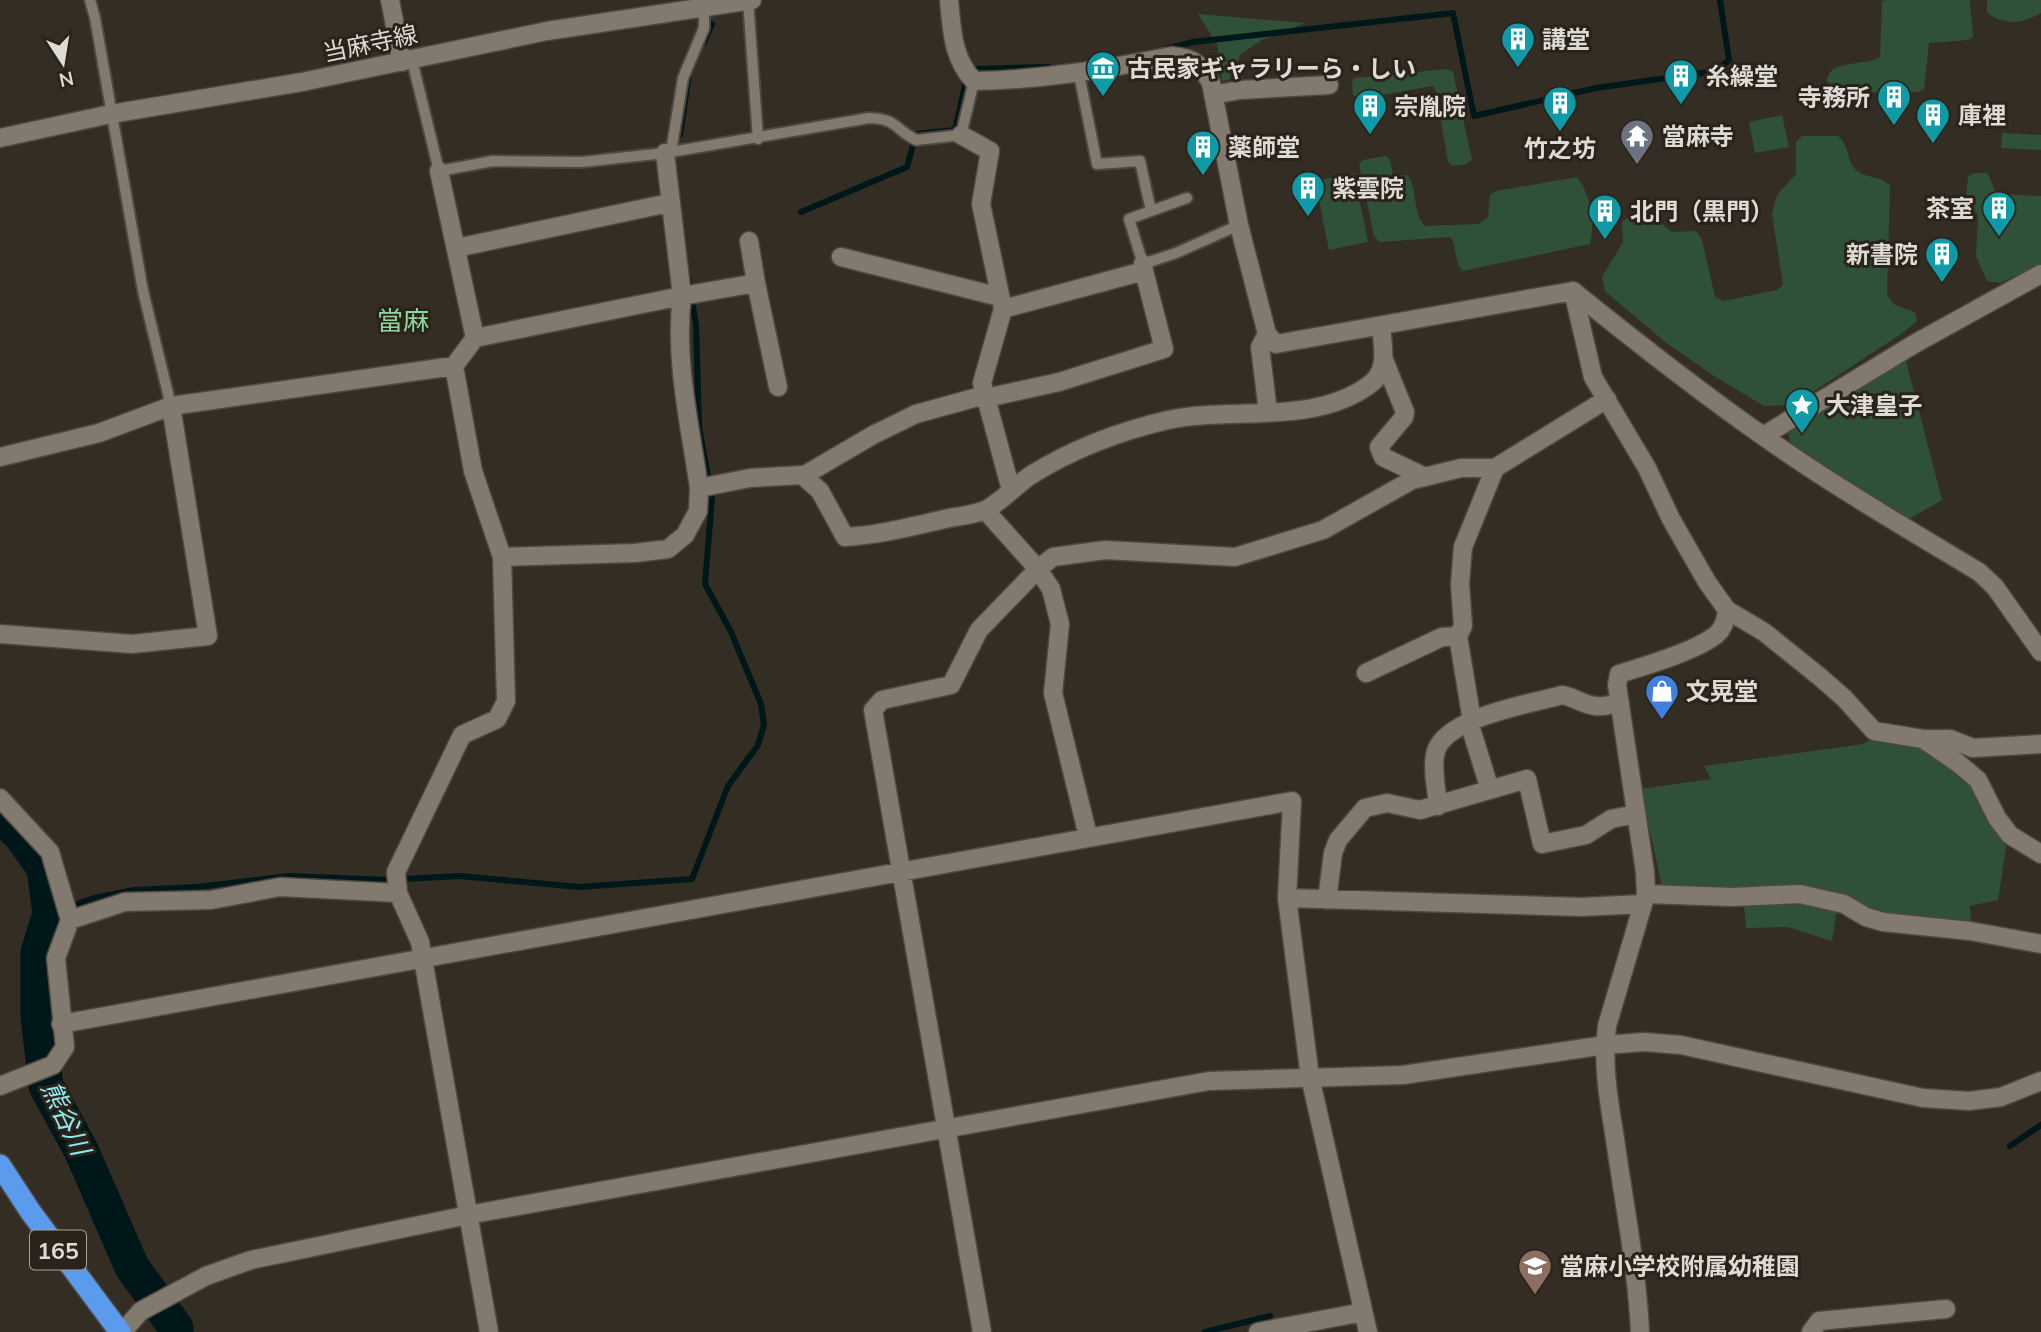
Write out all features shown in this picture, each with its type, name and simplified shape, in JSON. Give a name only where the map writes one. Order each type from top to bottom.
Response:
[{"type":"highway","name":"165","points":[[0,1166],[30,1212],[121,1332]]},
{"type":"street","points":[[390,0],[407,61]]},
{"type":"street","name":"当麻寺線","points":[[0,138],[111,114],[302,82],[547,31],[750,0]]},
{"type":"street","points":[[949,0],[954,48],[970,77],[1019,80],[1079,74],[1172,56],[1202,66],[1211,83],[1239,225],[1267,334],[1276,344],[1573,291],[1660,362],[1763,436],[1854,497],[1979,572],[1995,587],[2041,652]]},
{"type":"street","points":[[1213,95],[1240,89],[1329,85]]},
{"type":"street","points":[[961,135],[990,151],[981,204],[1002,303],[982,383],[1011,490]]},
{"type":"street","points":[[502,557],[635,553],[668,549],[685,535],[698,511],[707,486],[680,350],[678,327],[688,295],[669,203],[668,153]]},
{"type":"street","points":[[439,171],[475,338]]},
{"type":"street","points":[[456,248],[669,203]]},
{"type":"street","points":[[749,241],[779,387]]},
{"type":"street","points":[[707,486],[750,478],[803,476],[873,435],[916,414],[1059,382],[1164,349],[1144,267],[1002,303],[841,257]]},
{"type":"street","points":[[1763,436],[1916,343],[2041,274]]},
{"type":"street","points":[[0,457],[99,433],[171,407],[454,366],[475,338],[756,283]]},
{"type":"street","points":[[1573,291],[1593,377],[1647,468],[1707,582],[1727,610],[1764,632],[1820,677],[1844,698],[1874,731],[1923,738],[1950,738],[1973,748],[2041,744]]},
{"type":"street","points":[[1381,327],[1384,360],[1405,417],[1379,447],[1379,451],[1383,457],[1424,477]]},
{"type":"street","points":[[1267,334],[1260,347],[1268,412]]},
{"type":"street","points":[[803,476],[820,491],[845,537],[873,536],[985,510],[1050,463],[1129,429],[1172,419],[1312,408],[1349,396],[1380,376],[1384,360]]},
{"type":"street","points":[[454,366],[473,471],[502,557],[506,701],[497,719],[462,735],[397,885],[420,942],[489,1332]]},
{"type":"street","points":[[982,1332],[873,710],[881,699],[951,685],[979,630],[1038,569],[1054,557],[1105,550],[1235,557],[1323,530],[1412,480],[1461,468],[1495,468],[1607,399]]},
{"type":"street","points":[[0,634],[132,644],[208,636],[171,407]]},
{"type":"street","points":[[1489,790],[1470,721],[1458,636],[1463,626],[1460,584],[1463,547],[1495,468]]},
{"type":"street","points":[[985,510],[1038,569],[1051,589],[1060,624],[1053,693],[1088,836]]},
{"type":"street","points":[[1640,1332],[1635,1279],[1606,1082],[1605,1045],[1608,1027],[1644,899],[1645,872],[1617,685],[1619,674],[1665,659],[1718,634],[1725,624],[1727,610]]},
{"type":"street","points":[[1366,673],[1442,636],[1458,636]]},
{"type":"street","points":[[1438,806],[1434,754],[1450,731],[1470,721],[1562,695],[1599,707],[1620,703]]},
{"type":"street","points":[[1923,738],[1978,780],[1997,818],[2010,835],[2041,854]]},
{"type":"street","points":[[1327,900],[1333,853],[1338,840],[1365,808],[1387,803],[1420,810],[1527,779],[1542,844],[1586,835],[1611,819],[1636,814]]},
{"type":"street","points":[[0,798],[50,852],[68,912],[56,958],[65,1047],[53,1065],[0,1086]]},
{"type":"street","points":[[61,1024],[1292,800],[1287,898],[1310,1077],[1368,1332]]},
{"type":"street","points":[[68,912],[125,902],[211,900],[280,887],[397,885]]},
{"type":"street","points":[[1287,898],[1581,907],[1644,899],[1800,894],[1844,904],[1866,917],[1883,922],[1969,931],[2041,944]]},
{"type":"street","points":[[121,1332],[141,1311],[206,1276],[251,1259],[468,1215],[1209,1081],[1403,1075],[1605,1045],[1644,1042],[1681,1045],[1923,1098],[1969,1101],[2001,1097],[2041,1081]]},
{"type":"street","points":[[1811,1332],[1819,1321],[1946,1308]]},
{"type":"street","points":[[1258,1332],[1363,1312]]},
{"type":"lane","points":[[90,0],[143,291],[171,407]]},
{"type":"lane","points":[[750,0],[758,139]]},
{"type":"lane","points":[[668,153],[683,78],[704,28],[704,7]]},
{"type":"lane","points":[[407,61],[439,171],[493,161],[582,162],[668,153],[869,118],[885,118],[913,138],[961,135],[970,77]]},
{"type":"lane","points":[[1079,74],[1097,164],[1140,161],[1151,211]]},
{"type":"lane","points":[[1187,198],[1129,219],[1144,267],[1239,225]]},
{"type":"green space","points":[[1970,0],[1973,37],[1968,40],[1929,43],[1924,89],[1917,92],[1837,92],[1827,81],[1834,69],[1880,57],[1882,2]]},
{"type":"green space","points":[[1987,0],[2041,0],[2041,13],[2020,21],[2000,20],[1987,12]]},
{"type":"green space","points":[[1198,14],[1305,23],[1262,40],[1241,54],[1229,80],[1222,81],[1217,44]]},
{"type":"green space","points":[[1447,69],[1453,72],[1472,160],[1466,164],[1453,166],[1448,162],[1433,86],[1358,99],[1353,95],[1354,78]]},
{"type":"green space","points":[[1782,115],[1789,147],[1755,153],[1749,122]]},
{"type":"green space","points":[[2002,133],[2041,135],[2041,150],[2001,148]]},
{"type":"green space","points":[[1802,136],[1838,136],[1856,170],[1890,186],[1887,295],[1895,305],[1915,312],[1917,321],[1793,405],[1764,406],[1665,342],[1605,291],[1602,277],[1623,242],[1622,222],[1629,217],[1649,213],[1672,232],[1696,231],[1702,240],[1715,297],[1723,301],[1777,290],[1783,285],[1772,214],[1777,195],[1796,174],[1796,142]]},
{"type":"green space","points":[[1385,156],[1390,159],[1393,174],[1408,175],[1418,215],[1425,226],[1478,224],[1488,218],[1490,195],[1496,191],[1577,177],[1586,192],[1591,209],[1590,244],[1463,271],[1450,237],[1380,242],[1374,236],[1359,164],[1363,160]]},
{"type":"green space","points":[[1354,173],[1368,242],[1329,250],[1315,181]]},
{"type":"green space","points":[[1988,173],[1996,194],[2041,196],[2041,264],[2000,283],[1987,281],[1976,256],[1978,215],[1975,211],[1965,209],[1968,176]]},
{"type":"green space","points":[[1906,361],[1942,500],[1909,519],[1882,506],[1790,443],[1788,432]]},
{"type":"green space","points":[[1876,737],[1921,745],[1975,786],[2007,842],[1998,900],[1970,906],[1971,921],[1912,920],[1868,908],[1839,896],[1832,941],[1788,927],[1746,928],[1743,890],[1662,887],[1641,789],[1711,779],[1704,766],[1863,744]]},
{"type":"waterway","points":[[1166,49],[1193,42],[1453,13],[1474,116],[1596,88],[1716,71],[1729,60],[1720,0]]},
{"type":"waterway","points":[[704,42],[712,24]]},
{"type":"waterway","points":[[801,212],[907,167],[916,134],[955,130],[966,81],[973,69],[1049,67]]},
{"type":"waterway","points":[[680,135],[689,74]]},
{"type":"waterway","points":[[50,914],[94,898],[134,890],[197,887],[290,876],[386,880],[460,876],[579,887],[692,879],[728,786],[758,745],[764,725],[761,704],[731,632],[705,584],[712,498],[699,427],[696,325],[688,277]]},
{"type":"waterway","name":"熊谷川","points":[[0,817],[19,833],[44,868],[50,914],[38,952],[38,1016],[46,1086],[81,1150],[132,1267],[176,1328],[176,1332]]},
{"type":"waterway","points":[[2010,1146],[2041,1125]]},
{"type":"waterway","points":[[1205,1332],[1270,1316]]},
{"type":"place","name":"講堂","points":[[1518,69]]},
{"type":"place","name":"古民家ギャラリーら・しい","points":[[1103,98]]},
{"type":"place","name":"糸繰堂","points":[[1681,106]]},
{"type":"place","name":"寺務所","points":[[1894,127]]},
{"type":"place","name":"竹之坊","points":[[1560,133]]},
{"type":"place","name":"宗胤院","points":[[1370,136]]},
{"type":"place","name":"庫裡","points":[[1933,145]]},
{"type":"place","name":"當麻寺","points":[[1637,166]]},
{"type":"place","name":"薬師堂","points":[[1203,177]]},
{"type":"place","name":"紫雲院","points":[[1308,218]]},
{"type":"place","name":"茶室","points":[[1999,238]]},
{"type":"place","name":"北門（黒門）","points":[[1605,241]]},
{"type":"place","name":"新書院","points":[[1942,284]]},
{"type":"place","name":"大津皇子","points":[[1802,435]]},
{"type":"place","name":"文晃堂","points":[[1662,721]]},
{"type":"place","name":"當麻小学校附属幼稚園","points":[[1535,1296]]},
{"type":"district","name":"當麻","points":[[403,320]]}]
